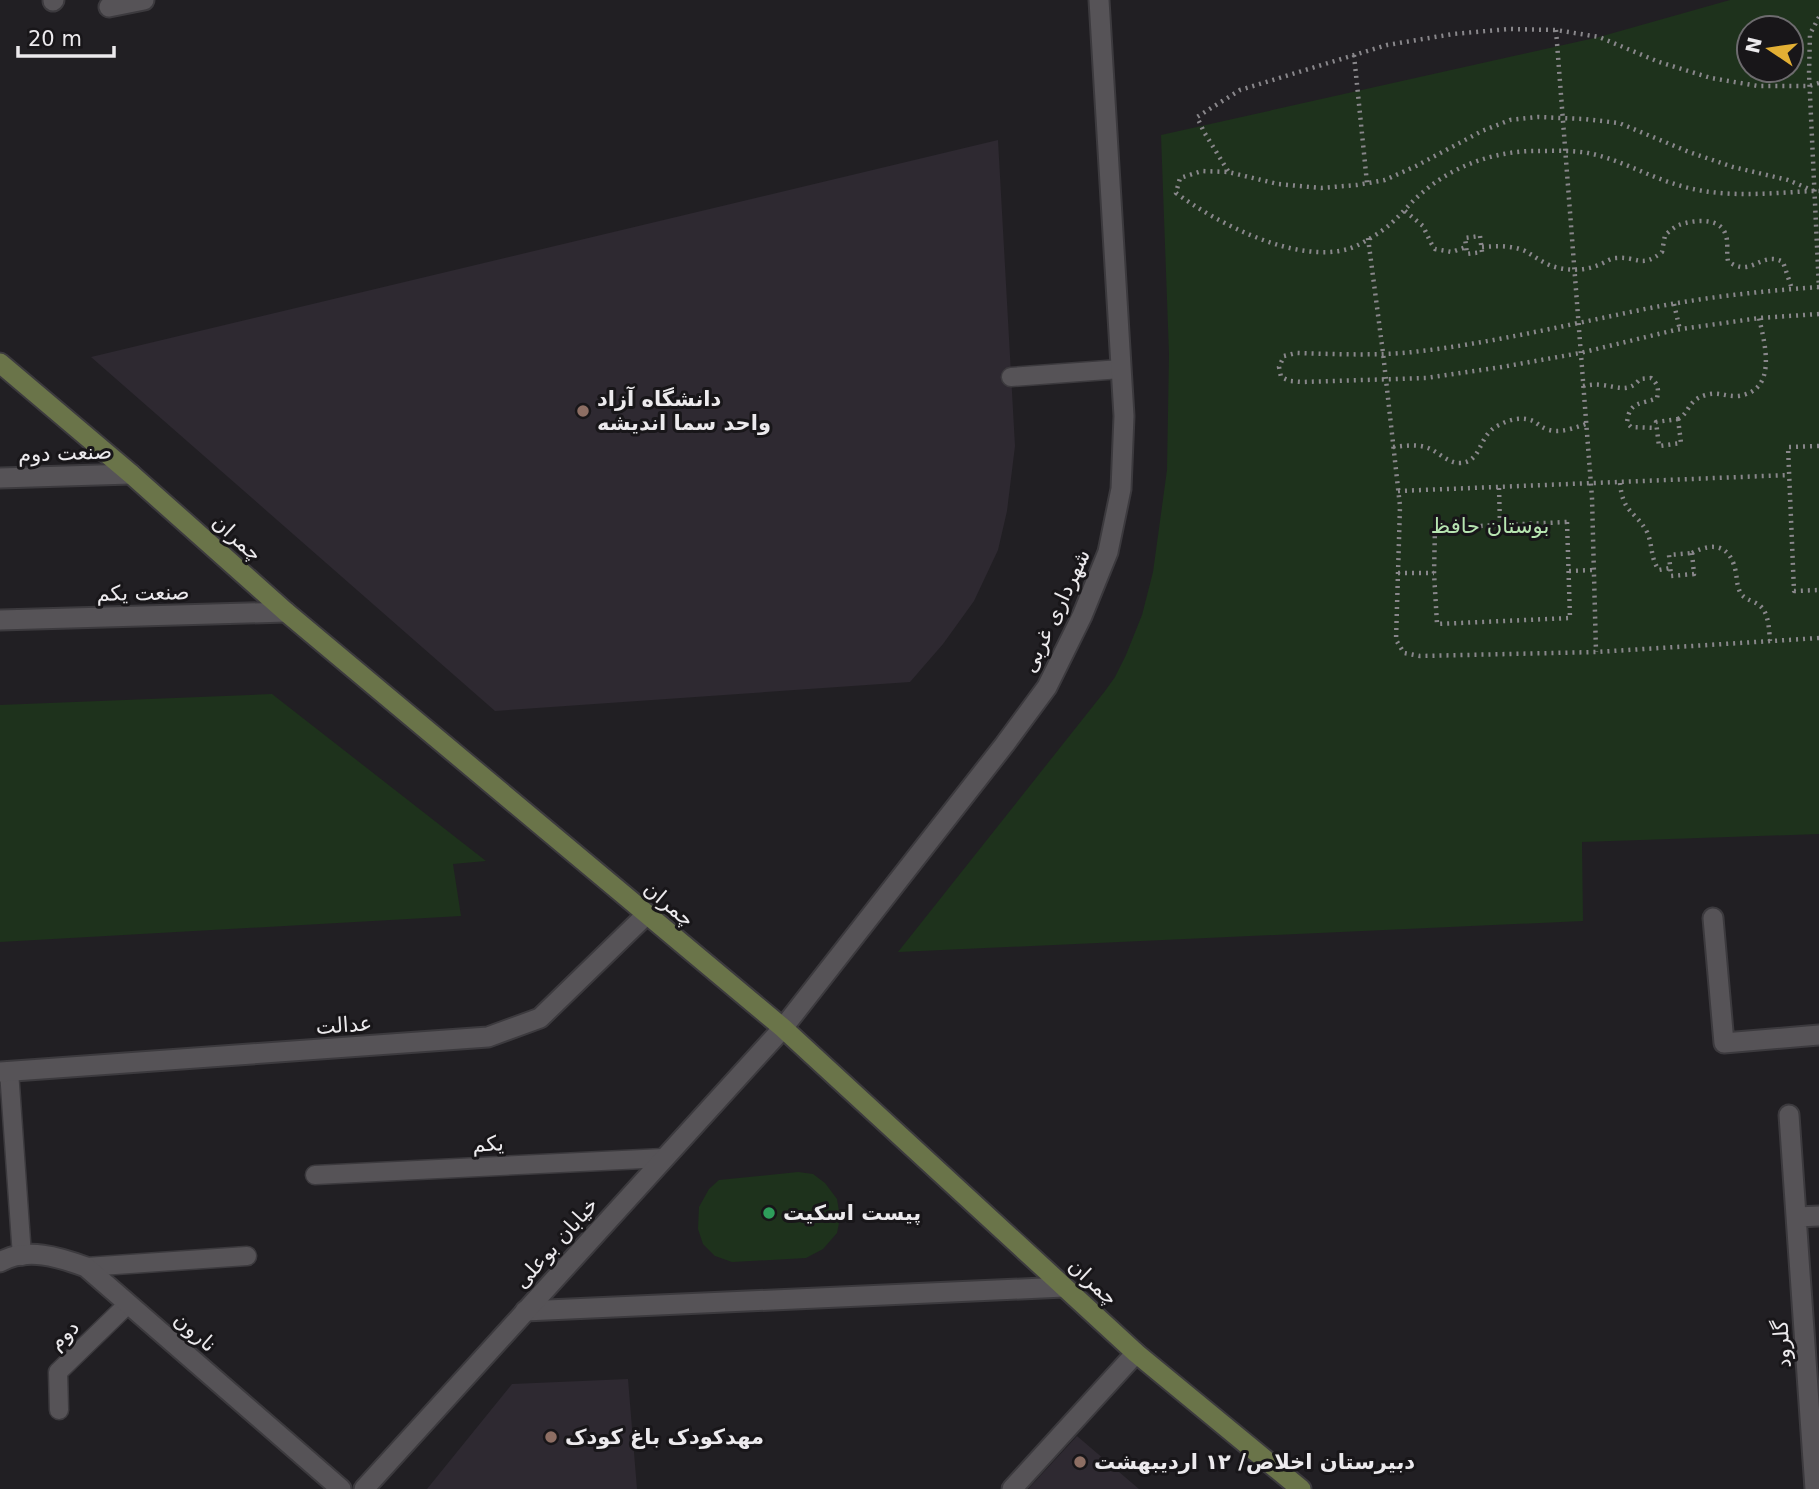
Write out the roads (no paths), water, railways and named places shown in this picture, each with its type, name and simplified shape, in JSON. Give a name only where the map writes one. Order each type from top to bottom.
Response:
[{"type":"main road","name":"چمران","points":[[0,363],[131,474],[286,612],[783,1028],[1136,1353],[1301,1489]]},
{"type":"street","points":[[109,7],[144,0]]},
{"type":"street","name":"شهرداری غربی","points":[[783,1028],[1047,687],[1082,616],[1108,552],[1121,489],[1124,416],[1099,0]]},
{"type":"street","name":"صنعت دوم","points":[[0,478],[131,474]]},
{"type":"street","name":"صنعت یکم","points":[[0,620],[286,612]]},
{"type":"street","name":"عدالت","points":[[4,1072],[488,1037],[540,1018],[646,914]]},
{"type":"street","points":[[1713,918],[1724,1042],[1819,1035]]},
{"type":"street","name":"خیابان بوعلی","points":[[364,1489],[783,1028]]},
{"type":"street","name":"گلرود","points":[[1789,1115],[1815,1489]]},
{"type":"street","points":[[1797,1217],[1819,1216]]},
{"type":"street","name":"نارون","points":[[0,1262],[6,1258],[36,1254],[60,1257],[86,1267],[341,1489]]},
{"type":"street","points":[[525,1311],[1064,1287]]},
{"type":"street","points":[[1012,1489],[1136,1353]]},
{"type":"lane","points":[[1011,377],[1121,369]]},
{"type":"lane","points":[[4,1072],[22,1256]]},
{"type":"lane","name":"یکم","points":[[315,1175],[664,1158]]},
{"type":"lane","points":[[86,1267],[247,1256]]},
{"type":"lane","name":"دوم","points":[[59,1410],[58,1372],[128,1304]]},
{"type":"place","name":"دانشگاه آزاد واحد سما اندیشه","points":[[583,411]]},
{"type":"place","name":"پیست اسکیت","points":[[769,1213]]},
{"type":"place","name":"مهدکودک باغ کودک","points":[[551,1437]]},
{"type":"place","name":"دبیرستان اخلاص/ ۱۲ اردیبهشت","points":[[1080,1462]]},
{"type":"park label","name":"بوستان حافظ","points":[[1490,526]]}]
